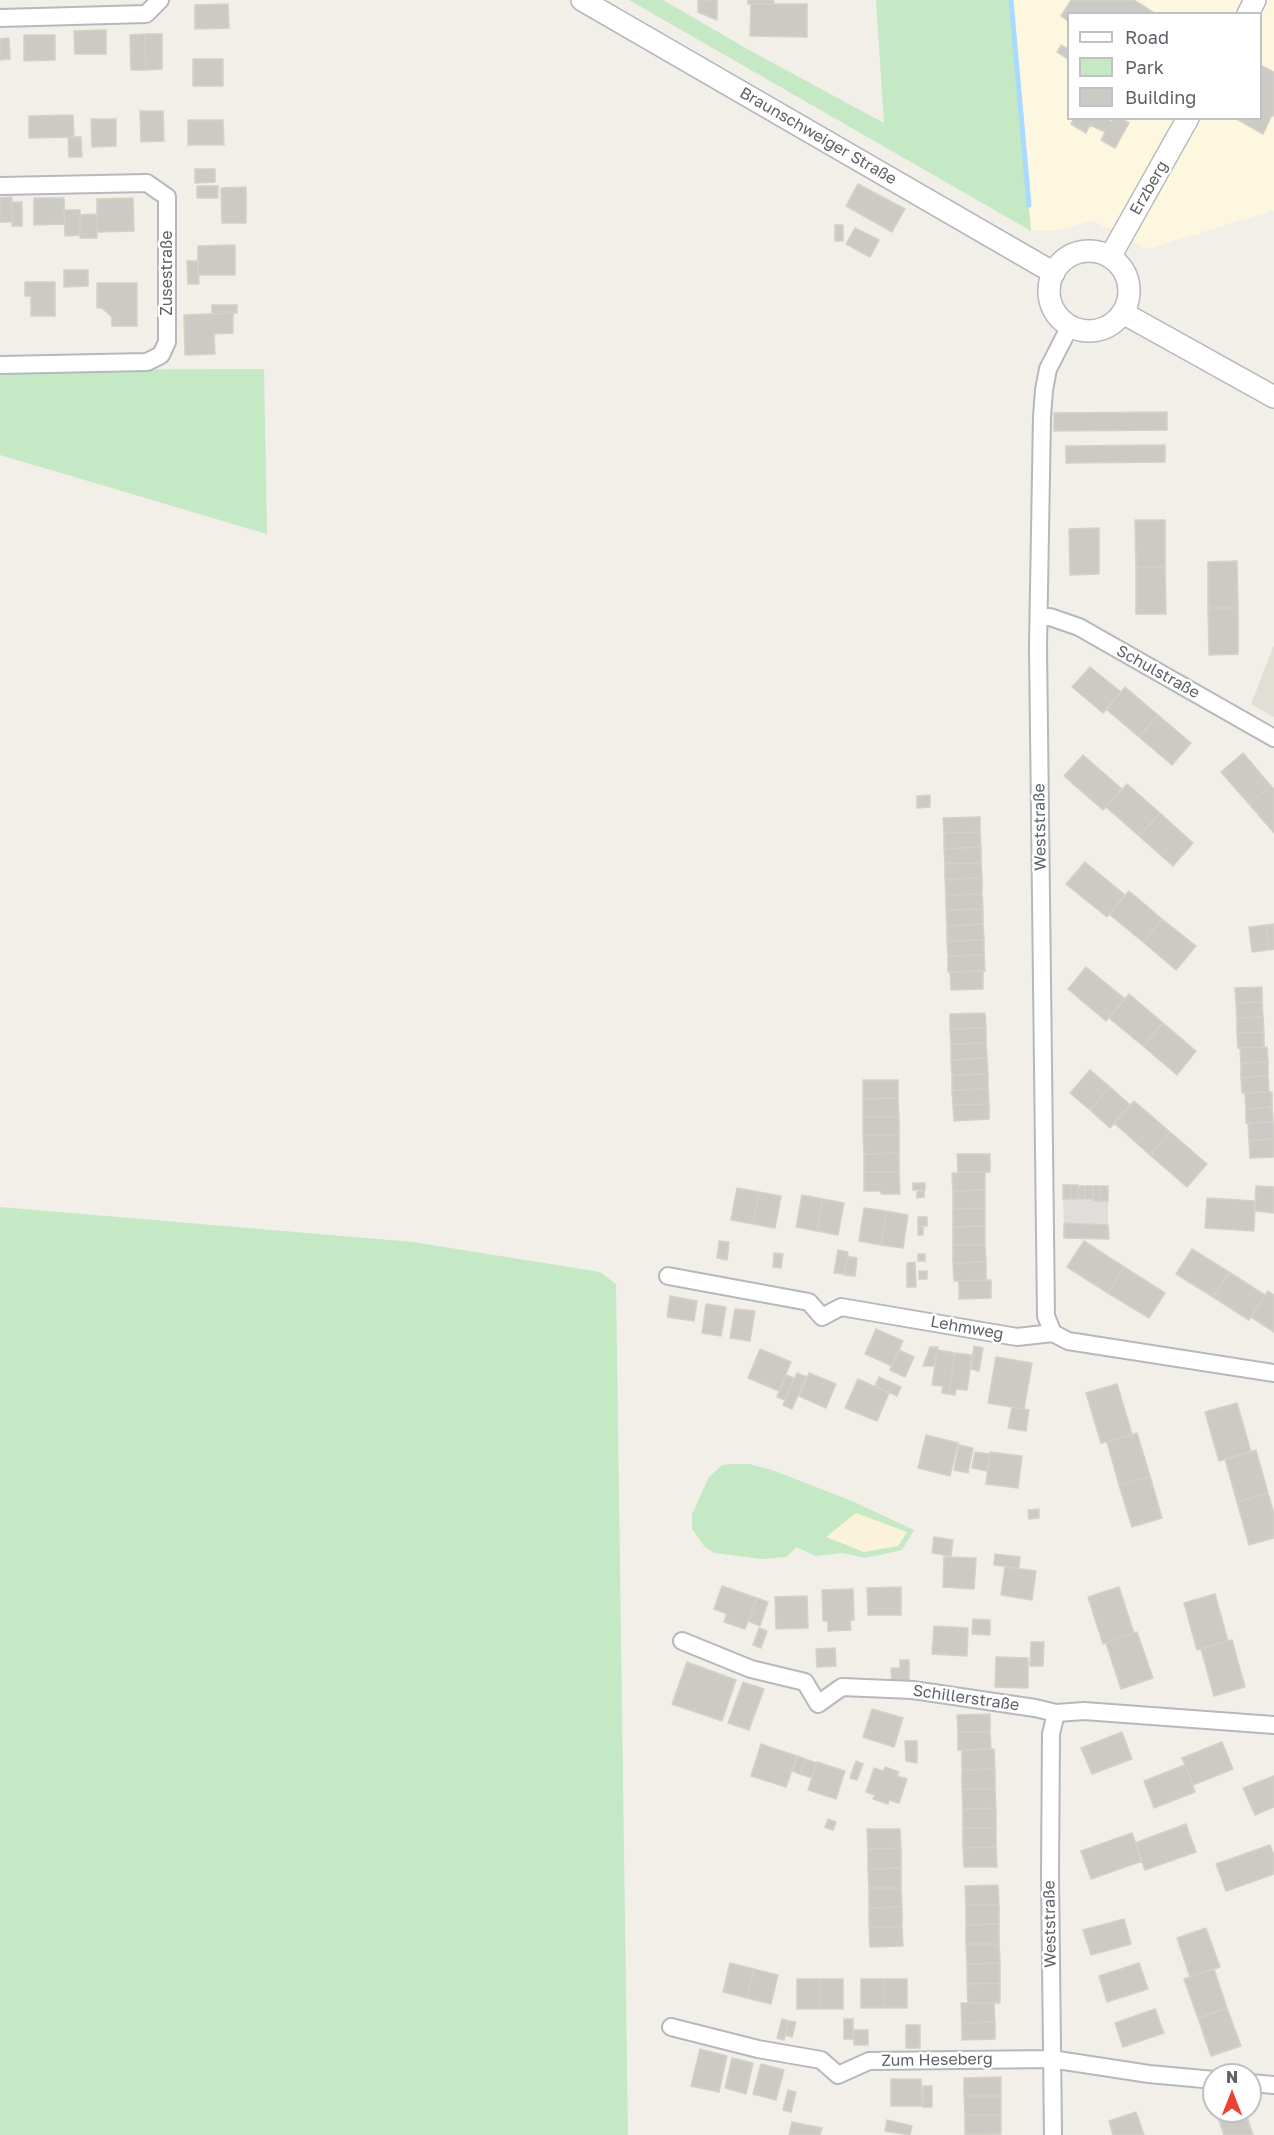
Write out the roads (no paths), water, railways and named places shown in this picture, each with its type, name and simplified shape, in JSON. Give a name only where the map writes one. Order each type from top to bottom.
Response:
[{"type":"street","points":[[0,18],[146,14],[160,0]]},
{"type":"street","name":"Braunschweiger Straße","points":[[582,0],[1054,273]]},
{"type":"street","name":"Erzberg","points":[[1110,256],[1187,120]]},
{"type":"street","name":"Zusestraße","points":[[0,186],[147,183],[167,197],[167,342],[161,355],[147,362],[0,365]]},
{"type":"street","points":[[1094,252],[1110,256],[1122,267],[1128,282],[1129,298],[1123,313],[1113,324],[1099,330],[1084,331],[1070,327],[1058,316],[1051,303],[1049,287],[1054,273],[1064,260],[1078,253],[1094,252]]},
{"type":"street","points":[[1123,313],[1274,397]]},
{"type":"street","name":"Weststraße","points":[[1053,1333],[1046,1316],[1039,617],[1044,390],[1048,369],[1070,327]]},
{"type":"street","name":"Schulstraße","points":[[1039,617],[1050,617],[1079,627],[1274,738]]},
{"type":"street","name":"Lehmweg","points":[[668,1276],[809,1302],[822,1317],[841,1307],[1017,1337],[1053,1333],[1068,1341],[1274,1373]]},
{"type":"street","name":"Schillerstraße","points":[[682,1641],[751,1669],[805,1682],[818,1704],[842,1687],[913,1690],[1056,1713],[1084,1711],[1274,1725]]},
{"type":"street","name":"Weststraße","points":[[1053,2135],[1051,1734],[1056,1713]]},
{"type":"street","name":"Zum Heseberg","points":[[671,2027],[758,2049],[821,2060],[838,2075],[869,2061],[1051,2059],[1149,2074],[1202,2079]]},
{"type":"waterway","points":[[1011,0],[1029,205]]}]
